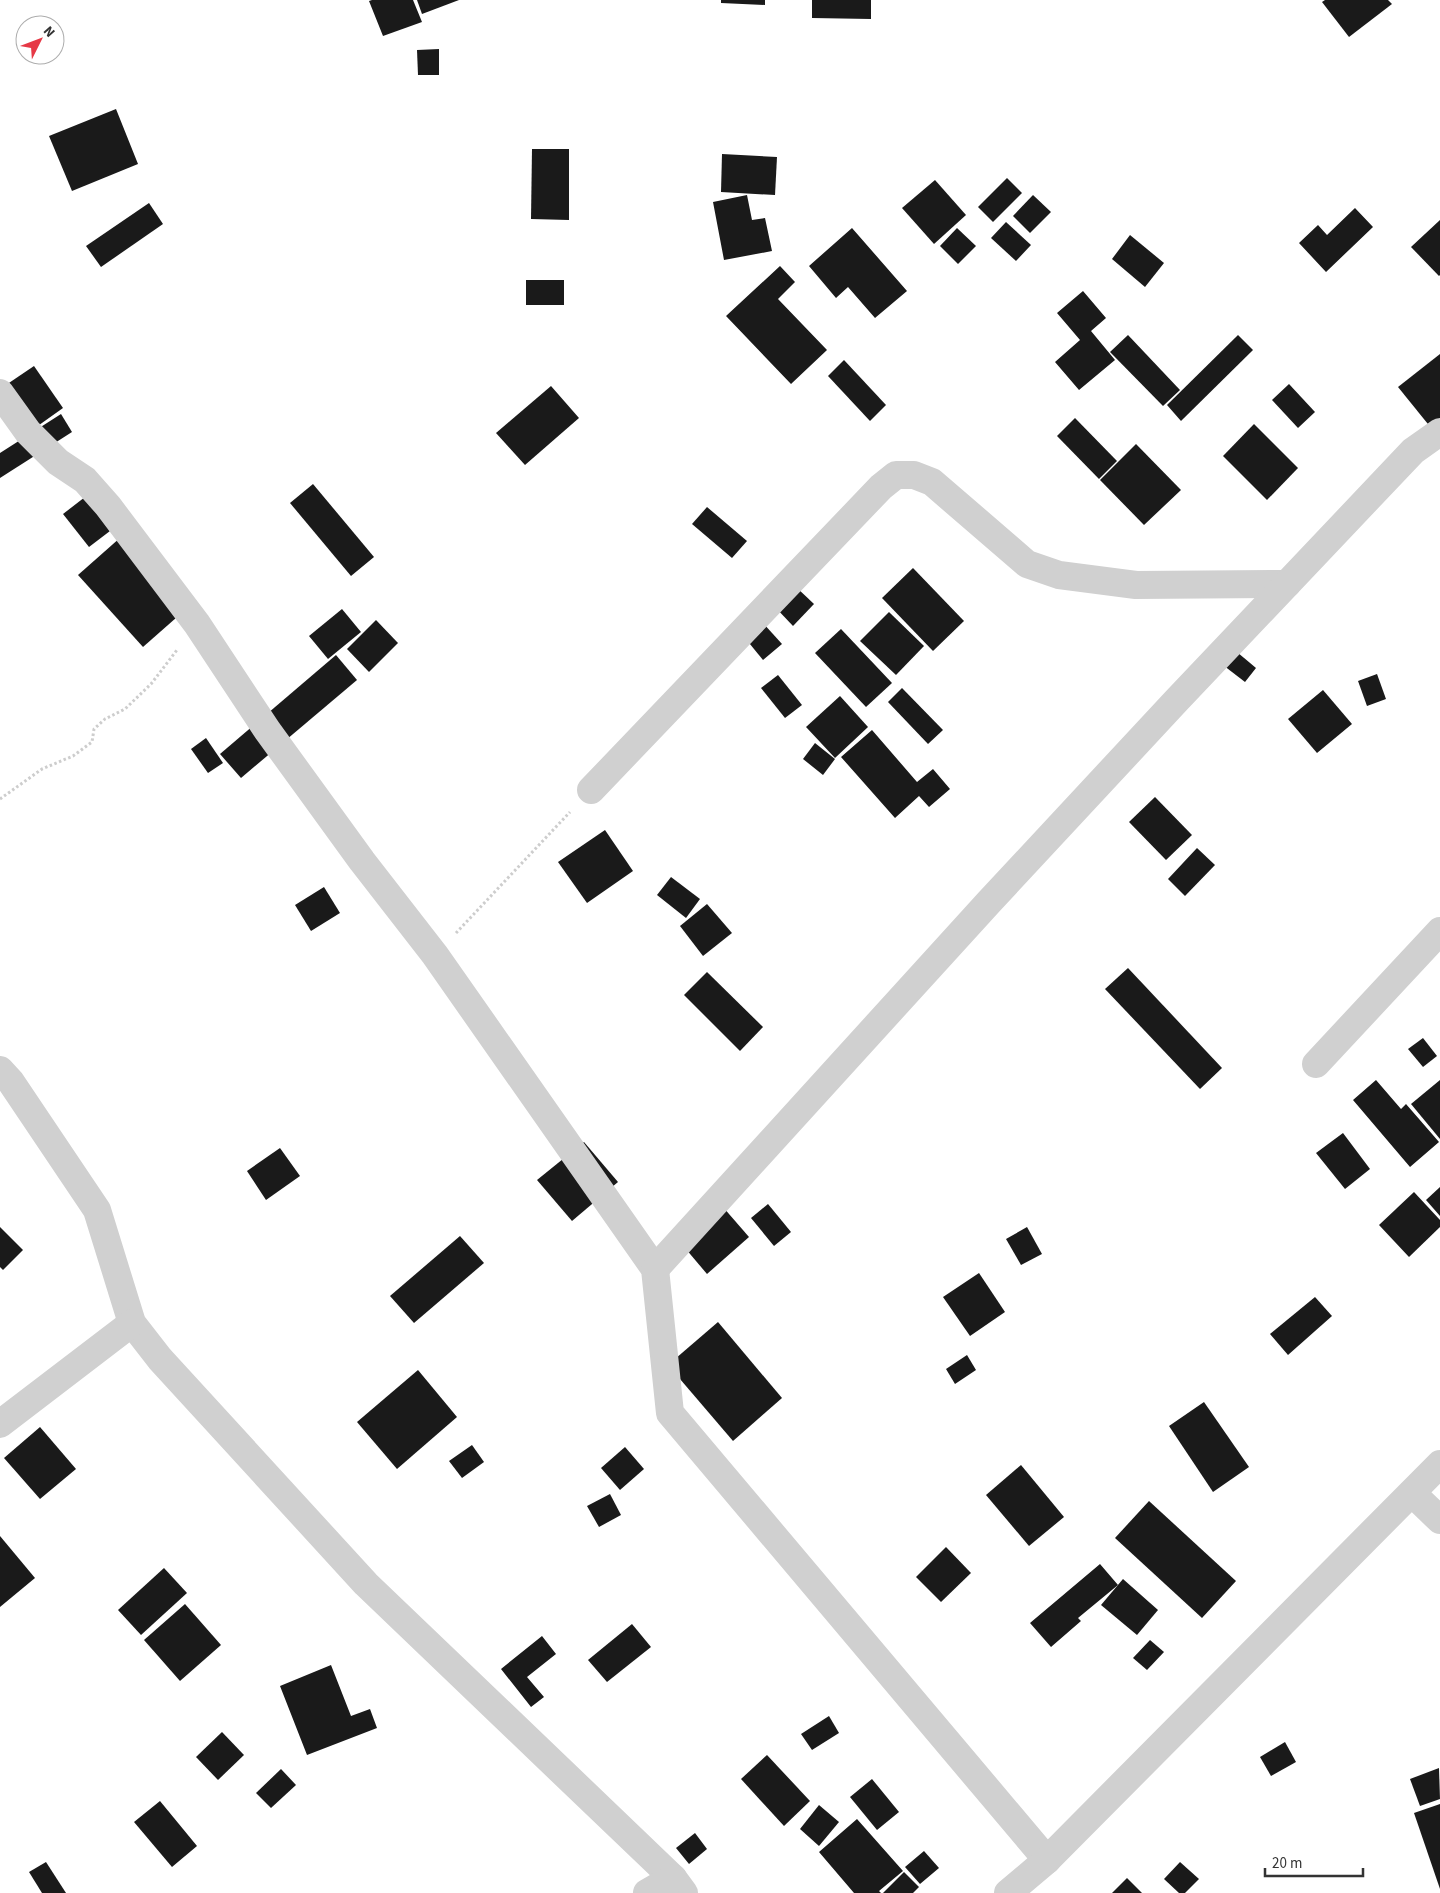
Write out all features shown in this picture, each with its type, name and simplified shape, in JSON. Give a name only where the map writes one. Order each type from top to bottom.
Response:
[{"type":"street","points":[[0,393],[28,432],[58,462],[85,480],[108,506],[197,624],[267,730],[362,861],[435,955],[655,1269],[670,1413],[1047,1860]]},
{"type":"street","points":[[655,1269],[982,910],[1287,584],[1413,451],[1440,432]]},
{"type":"street","points":[[591,790],[881,487],[896,476],[914,475],[932,482],[1027,564],[1059,575],[1136,585],[1287,584]]},
{"type":"street","points":[[1316,1064],[1440,931]]},
{"type":"street","points":[[4,1081],[97,1210],[132,1323],[160,1360],[366,1584],[678,1886]]},
{"type":"street","points":[[0,1424],[132,1323]]},
{"type":"street","points":[[1008,1893],[1047,1860],[1440,1464]]},
{"type":"street","points":[[1412,1493],[1440,1520]]},
{"type":"street","points":[[647,1893],[678,1886]]},
{"type":"path","points":[[0,799],[42,769],[73,756],[92,742],[94,729],[106,719],[125,709],[151,684],[197,624]]},
{"type":"path","points":[[435,955],[591,790]]},
{"type":"building","points":[[413,0],[422,22],[383,36],[369,1]]},
{"type":"building","points":[[417,0],[459,0],[422,14]]},
{"type":"building","points":[[721,0],[765,0],[765,5],[721,3]]},
{"type":"building","points":[[812,0],[871,0],[871,19],[812,18]]},
{"type":"building","points":[[1325,0],[1388,0],[1392,4],[1349,37],[1322,2]]},
{"type":"building","points":[[439,49],[439,75],[418,75],[417,50]]},
{"type":"building","points":[[116,109],[138,164],[72,191],[49,136]]},
{"type":"building","points":[[532,149],[569,149],[569,220],[531,219]]},
{"type":"building","points":[[722,154],[777,157],[775,195],[721,192]]},
{"type":"building","points":[[1007,178],[1022,193],[993,222],[978,207]]},
{"type":"building","points":[[935,180],[966,215],[934,244],[902,208]]},
{"type":"building","points":[[747,195],[752,220],[765,218],[772,251],[724,260],[713,202]]},
{"type":"building","points":[[1033,195],[1051,212],[1030,233],[1013,216]]},
{"type":"building","points":[[149,203],[163,224],[101,267],[86,246]]},
{"type":"building","points":[[1355,208],[1373,227],[1326,272],[1299,243],[1318,225],[1327,235]]},
{"type":"building","points":[[1440,220],[1440,275],[1439,276],[1411,247]]},
{"type":"building","points":[[1006,222],[1031,245],[1016,261],[991,238]]},
{"type":"building","points":[[852,228],[907,291],[875,318],[848,287],[836,298],[809,266]]},
{"type":"building","points":[[957,228],[976,246],[958,264],[940,246]]},
{"type":"building","points":[[1130,235],[1164,263],[1145,287],[1112,259]]},
{"type":"building","points":[[780,266],[795,282],[778,299],[827,350],[791,384],[726,316]]},
{"type":"building","points":[[526,280],[564,280],[564,305],[526,305]]},
{"type":"building","points":[[1083,291],[1106,318],[1091,331],[1115,360],[1079,390],[1055,362],[1080,340],[1057,313]]},
{"type":"building","points":[[1128,335],[1180,390],[1163,406],[1110,352]]},
{"type":"building","points":[[1238,335],[1253,350],[1181,421],[1167,405]]},
{"type":"building","points":[[1440,354],[1440,431],[1436,434],[1398,387]]},
{"type":"building","points":[[844,360],[886,405],[870,421],[828,376]]},
{"type":"building","points":[[34,366],[63,408],[18,440],[0,389]]},
{"type":"building","points":[[1289,384],[1315,412],[1298,428],[1272,400]]},
{"type":"building","points":[[551,386],[579,418],[525,465],[496,433]]},
{"type":"building","points":[[61,414],[72,432],[0,478],[0,453]]},
{"type":"building","points":[[1075,418],[1117,461],[1099,479],[1057,436]]},
{"type":"building","points":[[1254,424],[1298,468],[1267,500],[1223,456]]},
{"type":"building","points":[[1136,444],[1181,490],[1144,525],[1100,480]]},
{"type":"building","points":[[313,484],[374,557],[351,576],[290,503]]},
{"type":"building","points":[[85,497],[110,531],[89,547],[63,514]]},
{"type":"building","points":[[707,507],[747,541],[732,558],[692,524]]},
{"type":"building","points":[[121,537],[185,610],[143,647],[78,575]]},
{"type":"building","points":[[913,568],[964,621],[933,651],[882,598]]},
{"type":"building","points":[[795,586],[814,604],[793,626],[775,607]]},
{"type":"building","points":[[342,609],[361,632],[328,659],[309,636]]},
{"type":"building","points":[[889,612],[924,646],[896,675],[860,641]]},
{"type":"building","points":[[376,620],[398,643],[369,672],[347,649]]},
{"type":"building","points":[[763,623],[782,644],[763,660],[745,638]]},
{"type":"building","points":[[841,629],[892,683],[866,707],[815,653]]},
{"type":"building","points":[[1231,647],[1256,668],[1245,682],[1219,662]]},
{"type":"building","points":[[336,655],[357,680],[241,778],[220,754]]},
{"type":"building","points":[[1377,674],[1386,699],[1367,706],[1358,681]]},
{"type":"building","points":[[778,675],[802,705],[785,718],[761,688]]},
{"type":"building","points":[[902,688],[943,730],[928,744],[888,702]]},
{"type":"building","points":[[1323,690],[1352,724],[1317,753],[1288,719]]},
{"type":"building","points":[[840,696],[868,727],[835,758],[806,727]]},
{"type":"building","points":[[872,730],[917,782],[933,769],[950,789],[929,807],[919,796],[895,818],[841,757]]},
{"type":"building","points":[[206,738],[223,763],[208,773],[191,749]]},
{"type":"building","points":[[815,743],[835,759],[823,775],[803,759]]},
{"type":"building","points":[[1155,797],[1192,835],[1166,860],[1129,822]]},
{"type":"building","points":[[605,830],[633,871],[587,903],[558,862]]},
{"type":"building","points":[[1197,848],[1215,865],[1185,896],[1168,879]]},
{"type":"building","points":[[671,877],[700,899],[686,918],[657,895]]},
{"type":"building","points":[[324,887],[340,913],[311,931],[295,905]]},
{"type":"building","points":[[707,904],[732,933],[703,956],[680,926]]},
{"type":"building","points":[[1128,968],[1222,1068],[1200,1089],[1105,989]]},
{"type":"building","points":[[707,972],[763,1027],[740,1051],[684,995]]},
{"type":"building","points":[[1423,1038],[1437,1056],[1423,1067],[1408,1049]]},
{"type":"building","points":[[1376,1080],[1401,1109],[1406,1104],[1439,1142],[1410,1167],[1353,1100]]},
{"type":"building","points":[[1440,1080],[1440,1139],[1411,1104]]},
{"type":"building","points":[[1343,1133],[1370,1169],[1345,1189],[1316,1153]]},
{"type":"building","points":[[584,1142],[618,1182],[572,1221],[537,1180]]},
{"type":"building","points":[[280,1148],[300,1176],[266,1200],[247,1171]]},
{"type":"building","points":[[1440,1187],[1440,1216],[1426,1200]]},
{"type":"building","points":[[1414,1192],[1440,1220],[1440,1227],[1409,1257],[1379,1225]]},
{"type":"building","points":[[716,1199],[749,1237],[707,1274],[674,1235]]},
{"type":"building","points":[[768,1204],[791,1232],[774,1246],[751,1218]]},
{"type":"building","points":[[0,1227],[23,1250],[3,1270],[0,1267]]},
{"type":"building","points":[[1027,1227],[1042,1254],[1021,1265],[1006,1239]]},
{"type":"building","points":[[460,1236],[484,1263],[414,1323],[390,1296]]},
{"type":"building","points":[[979,1273],[1005,1312],[970,1336],[943,1297]]},
{"type":"building","points":[[1315,1297],[1332,1316],[1288,1355],[1270,1334]]},
{"type":"building","points":[[718,1322],[782,1398],[733,1441],[668,1365]]},
{"type":"building","points":[[967,1355],[976,1370],[955,1384],[946,1369]]},
{"type":"building","points":[[418,1370],[457,1417],[397,1469],[357,1422]]},
{"type":"building","points":[[1204,1402],[1249,1467],[1213,1492],[1169,1426]]},
{"type":"building","points":[[40,1427],[76,1469],[40,1499],[4,1458]]},
{"type":"building","points":[[472,1445],[484,1462],[462,1478],[449,1461]]},
{"type":"building","points":[[625,1447],[644,1469],[620,1490],[601,1468]]},
{"type":"building","points":[[1021,1465],[1064,1517],[1029,1546],[986,1495]]},
{"type":"building","points":[[610,1494],[621,1515],[599,1527],[587,1506]]},
{"type":"building","points":[[1149,1501],[1236,1581],[1202,1618],[1115,1538]]},
{"type":"building","points":[[0,1536],[35,1578],[0,1607]]},
{"type":"building","points":[[946,1547],[971,1573],[941,1602],[916,1577]]},
{"type":"building","points":[[1100,1564],[1118,1585],[1078,1618],[1081,1621],[1051,1647],[1030,1623]]},
{"type":"building","points":[[164,1568],[187,1593],[141,1635],[118,1610]]},
{"type":"building","points":[[1123,1579],[1158,1610],[1137,1635],[1101,1605]]},
{"type":"building","points":[[185,1604],[221,1645],[180,1681],[144,1640]]},
{"type":"building","points":[[632,1624],[651,1647],[607,1682],[588,1660]]},
{"type":"building","points":[[542,1636],[556,1654],[527,1677],[544,1697],[531,1707],[501,1669]]},
{"type":"building","points":[[1150,1640],[1164,1652],[1147,1670],[1133,1658]]},
{"type":"building","points":[[331,1665],[351,1716],[370,1709],[377,1728],[307,1755],[280,1686]]},
{"type":"building","points":[[829,1716],[839,1733],[812,1750],[801,1734]]},
{"type":"building","points":[[222,1732],[244,1755],[218,1780],[196,1757]]},
{"type":"building","points":[[1285,1742],[1296,1762],[1271,1776],[1260,1757]]},
{"type":"building","points":[[767,1755],[810,1801],[784,1826],[741,1779]]},
{"type":"building","points":[[1439,1768],[1440,1799],[1420,1806],[1410,1779]]},
{"type":"building","points":[[281,1769],[296,1785],[271,1808],[256,1793]]},
{"type":"building","points":[[872,1779],[899,1812],[877,1830],[850,1797]]},
{"type":"building","points":[[160,1801],[197,1846],[172,1867],[134,1822]]},
{"type":"building","points":[[1440,1804],[1440,1889],[1414,1813]]},
{"type":"building","points":[[819,1805],[839,1822],[819,1846],[800,1829]]},
{"type":"building","points":[[857,1819],[903,1871],[879,1891],[881,1893],[854,1893],[819,1852]]},
{"type":"building","points":[[695,1833],[707,1849],[689,1864],[676,1848]]},
{"type":"building","points":[[924,1851],[939,1868],[920,1884],[905,1867]]},
{"type":"building","points":[[46,1862],[66,1893],[42,1893],[29,1872]]},
{"type":"building","points":[[1180,1862],[1199,1879],[1185,1893],[1179,1893],[1164,1879]]},
{"type":"building","points":[[904,1872],[919,1887],[913,1893],[883,1893]]},
{"type":"building","points":[[1127,1878],[1142,1893],[1112,1893]]}]
